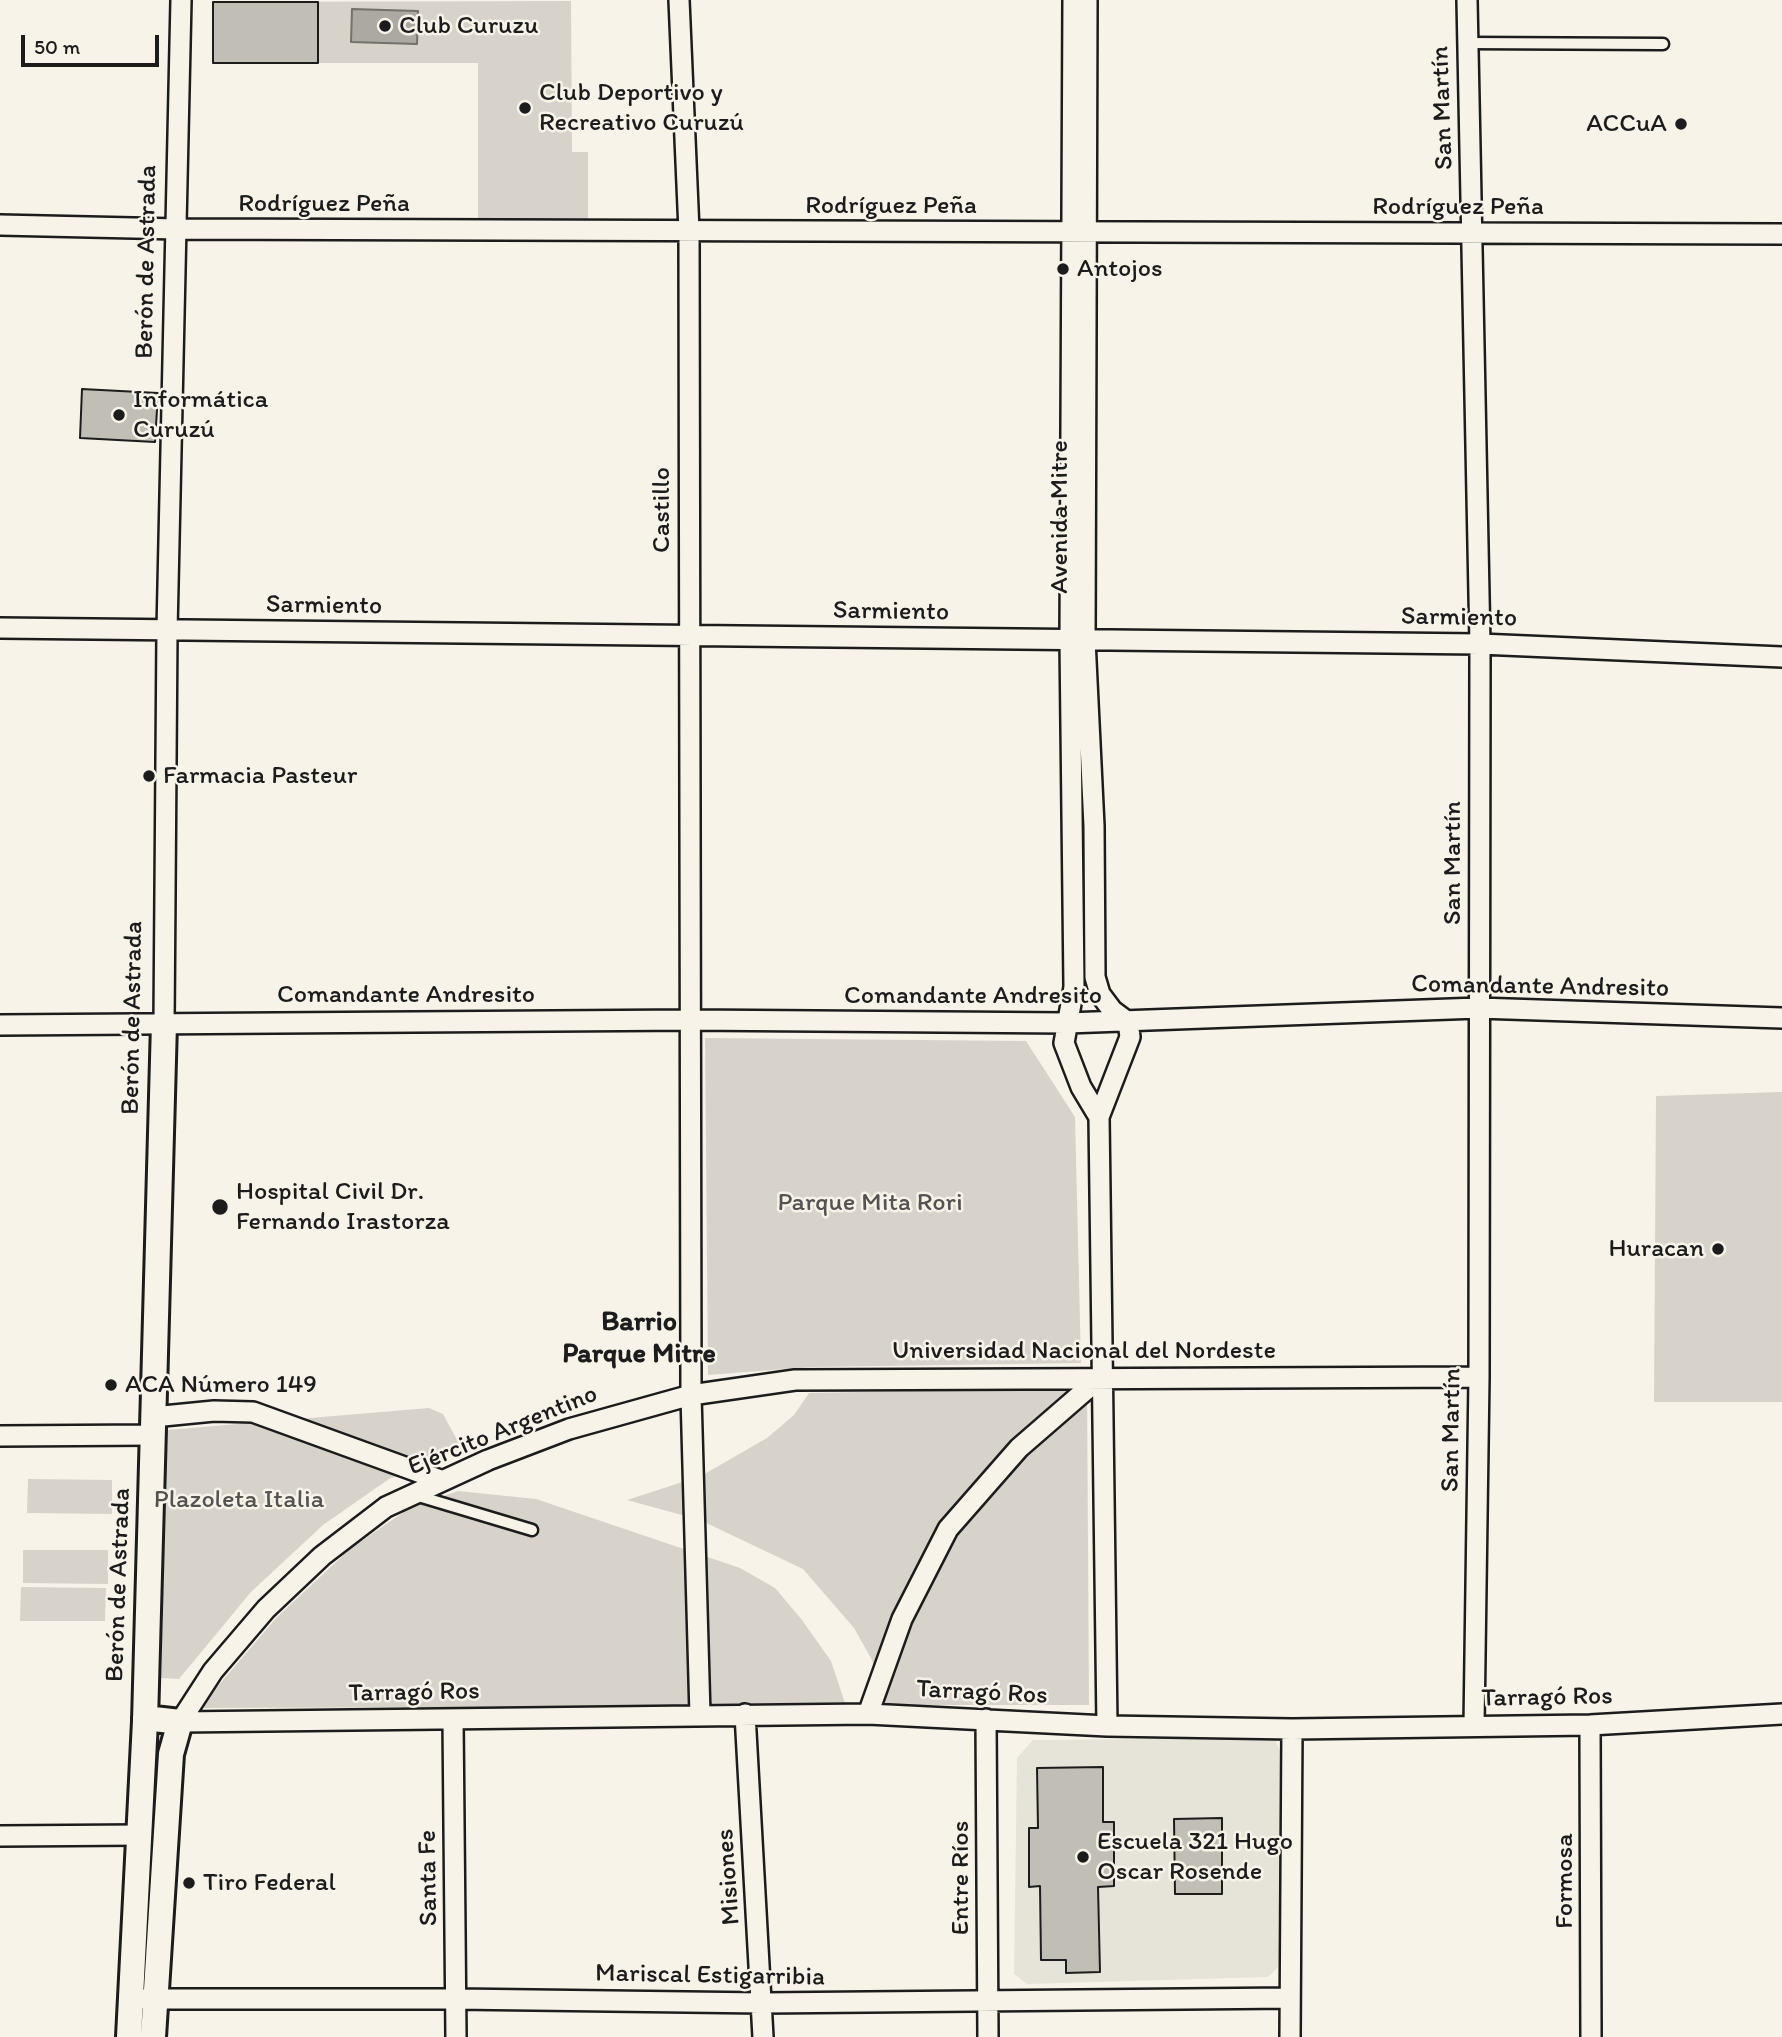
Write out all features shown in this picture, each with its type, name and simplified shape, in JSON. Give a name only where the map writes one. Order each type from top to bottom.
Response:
[{"type":"street","name":"Berón de Astrada","points":[[153,2037],[142,1999],[140,1835],[164,1023],[167,631],[181,0]]},
{"type":"street","name":"Castillo","points":[[679,0],[689,231],[687,635],[690,1020]]},
{"type":"street","name":"Avenida Mitre","points":[[1073,0],[1079,233]]},
{"type":"street","name":"Avenida Mitre","points":[[1087,0],[1079,233],[1074,987],[1064,1043],[1081,1087],[1099,1117]]},
{"type":"street","name":"San Martín","points":[[1467,0],[1480,644],[1479,1377],[1474,1726]]},
{"type":"street","name":"Rodríguez Peña","points":[[0,225],[178,229],[1782,234]]},
{"type":"street","name":"Sarmiento","points":[[0,628],[1480,644],[1782,657]]},
{"type":"street","name":"Avenida Mitre","points":[[1077,640],[1094,825],[1095,977],[1100,994],[1128,1022]]},
{"type":"street","name":"Comandante Andresito","points":[[0,1025],[690,1020],[1067,1023],[1478,1009],[1782,1018]]},
{"type":"street","points":[[690,1020],[691,1395],[700,1714]]},
{"type":"street","points":[[1107,1726],[1099,1117],[1130,1037],[1128,1022]]},
{"type":"street","points":[[868,1714],[902,1619],[948,1529],[1018,1448],[1102,1376]]},
{"type":"street","name":"Universidad Nacional del Nordeste","points":[[691,1395],[795,1380],[1102,1376],[1479,1377]]},
{"type":"street","name":"Ejército Argentino","points":[[180,1722],[213,1671],[266,1609],[322,1556],[386,1507],[569,1429],[691,1395]]},
{"type":"street","points":[[0,1436],[153,1426],[214,1411],[253,1412],[443,1481]]},
{"type":"street","name":"Misiones","points":[[745,1714],[763,2037]]},
{"type":"street","name":"Tarragó Ros","points":[[180,1722],[868,1714],[1107,1726],[1292,1729],[1590,1725],[1782,1714]]},
{"type":"street","points":[[145,1718],[180,1722]]},
{"type":"street","name":"Santa Fe","points":[[453,1718],[456,2037]]},
{"type":"street","name":"Entre Ríos","points":[[986,1719],[988,2037]]},
{"type":"street","name":"Berón de Astrada","points":[[129,2037],[142,1999],[171,1754],[180,1722]]},
{"type":"street","name":"Formosa","points":[[1590,1725],[1591,2037]]},
{"type":"street","points":[[1290,2037],[1292,1729]]},
{"type":"street","points":[[0,1836],[140,1835]]},
{"type":"street","name":"Mariscal Estigarribia","points":[[142,1999],[988,2003],[1290,1998]]},
{"type":"lane","points":[[1467,43],[1663,44]]},
{"type":"lane","points":[[414,1495],[532,1530]]},
{"type":"shaded area","name":"Club Curuzu","points":[[352,9],[418,11],[417,44],[351,42]]},
{"type":"shaded area","points":[[1274,1738],[1282,1755],[1278,1967],[1268,1977],[1027,1984],[1014,1974],[1017,1758],[1033,1740]]},
{"type":"green space","name":"Club Deportivo y Recreativo Curuzú","points":[[571,1],[572,152],[588,152],[588,224],[478,225],[478,63],[213,63],[213,2]]},
{"type":"green space","name":"Parque Mita Rori","points":[[705,1038],[1026,1041],[1075,1117],[1081,1363],[811,1367],[708,1375]]},
{"type":"green space","name":"Huracan","points":[[1782,1092],[1782,1402],[1654,1402],[1656,1096]]},
{"type":"green space","points":[[1087,1388],[1089,1705],[886,1705],[872,1660],[854,1628],[803,1569],[700,1520],[627,1500],[701,1476],[767,1438],[794,1415],[809,1393]]},
{"type":"green space","name":"Plazoleta Italia","points":[[429,1408],[443,1414],[462,1449],[389,1479],[323,1525],[251,1592],[179,1679],[161,1678],[167,1430]]},
{"type":"green space","points":[[28,1479],[112,1480],[112,1514],[27,1513]]},
{"type":"green space","points":[[458,1491],[536,1499],[740,1568],[775,1588],[802,1620],[831,1661],[846,1706],[199,1708],[277,1617],[350,1549],[411,1507]]},
{"type":"green space","points":[[23,1550],[108,1550],[108,1584],[23,1583]]},
{"type":"green space","points":[[21,1587],[106,1588],[105,1621],[20,1621]]},
{"type":"building","points":[[213,2],[318,2],[318,63],[213,63]]},
{"type":"building","name":"Informática Curuzú","points":[[82,389],[158,393],[155,442],[80,438]]},
{"type":"building","points":[[1103,1767],[1103,1822],[1114,1822],[1114,1886],[1098,1887],[1100,1972],[1066,1973],[1066,1960],[1041,1960],[1040,1886],[1029,1887],[1029,1828],[1038,1828],[1037,1768]]},
{"type":"building","points":[[1222,1818],[1222,1894],[1175,1894],[1174,1819]]},
{"type":"place","name":"Club Curuzu","points":[[385,26]]},
{"type":"place","name":"Club Deportivo y Recreativo Curuzú","points":[[525,108]]},
{"type":"place","name":"ACCuA","points":[[1681,124]]},
{"type":"place","name":"Antojos","points":[[1063,269]]},
{"type":"place","name":"Informática Curuzú","points":[[119,415]]},
{"type":"place","name":"Farmacia Pasteur","points":[[149,776]]},
{"type":"place","name":"Hospital Civil Dr. Fernando Irastorza","points":[[220,1207]]},
{"type":"place","name":"Huracan","points":[[1718,1249]]},
{"type":"place","name":"ACA Número 149","points":[[111,1385]]},
{"type":"place","name":"Escuela 321 Hugo Oscar Rosende","points":[[1083,1857]]},
{"type":"place","name":"Tiro Federal","points":[[189,1883]]},
{"type":"district","name":"Barrio Parque Mitre","points":[[639,1339]]}]
